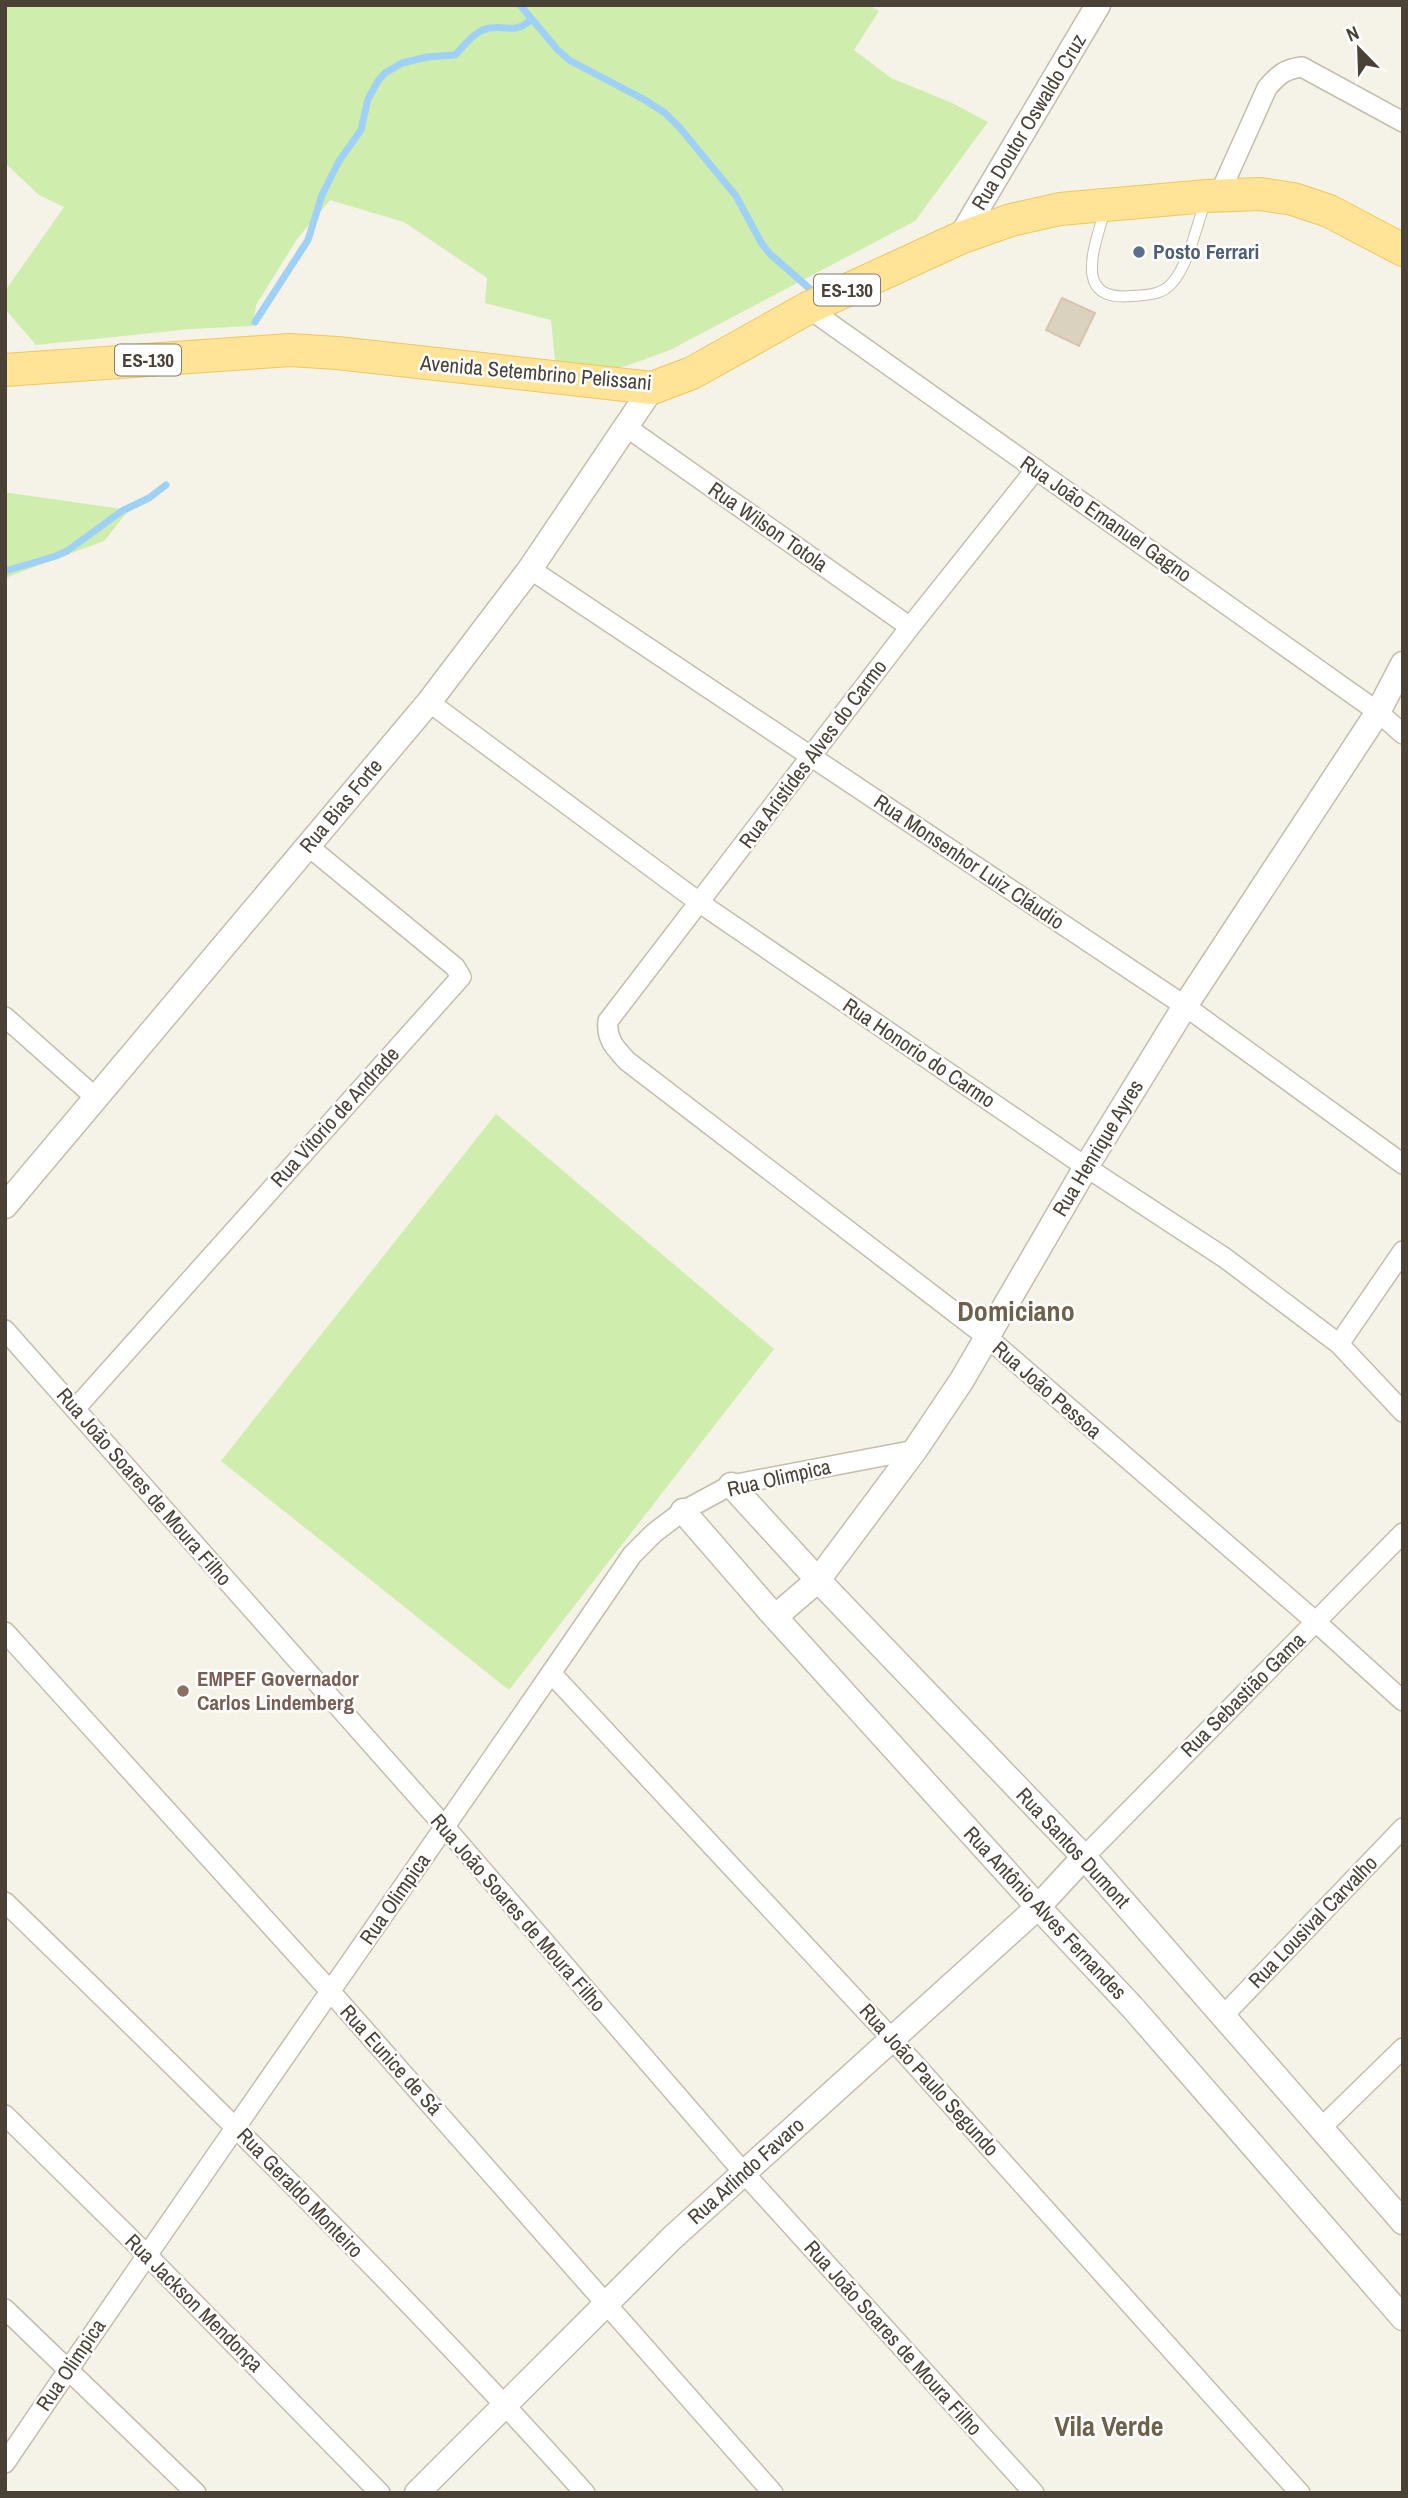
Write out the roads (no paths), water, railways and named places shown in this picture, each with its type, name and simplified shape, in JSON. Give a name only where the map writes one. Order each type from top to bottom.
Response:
[{"type":"main road","name":"Avenida Setembrino Pelissani","points":[[5,370],[290,350],[351,354],[652,388],[692,373],[808,308],[960,238],[1011,220],[1060,209],[1260,194],[1329,211],[1403,250]]},
{"type":"street","name":"Rua Doutor Oswaldo Cruz","points":[[960,238],[1098,5]]},
{"type":"street","points":[[1213,196],[1267,88],[1288,68],[1302,67],[1403,122]]},
{"type":"street","name":"Rua João Emanuel Gagno","points":[[808,308],[1378,712],[1403,734]]},
{"type":"street","name":"Rua Bias Forte","points":[[5,1206],[429,702],[530,569],[652,388]]},
{"type":"street","name":"Rua Wilson Totola","points":[[625,426],[910,627]]},
{"type":"street","name":"Rua Aristides Alves do Carmo","points":[[612,1045],[607,1033],[608,1021],[910,627],[1035,469]]},
{"type":"street","name":"Rua Monsenhor Luiz Cláudio","points":[[530,569],[1185,1006],[1403,1164]]},
{"type":"street","name":"Rua Henrique Ayres","points":[[775,1617],[818,1580],[915,1450],[962,1380],[1086,1167],[1185,1006],[1378,712],[1403,664]]},
{"type":"street","name":"Rua Honorio do Carmo","points":[[429,702],[700,903],[1086,1167],[1225,1258],[1339,1344],[1403,1412]]},
{"type":"street","name":"Rua Vitorio de Andrade","points":[[75,1409],[461,977],[455,967],[308,846]]},
{"type":"street","points":[[5,1017],[96,1098]]},
{"type":"street","name":"Rua João Pessoa","points":[[612,1045],[627,1061],[987,1337],[1316,1622],[1403,1701]]},
{"type":"street","points":[[1339,1344],[1403,1251]]},
{"type":"street","name":"Rua João Soares de Moura Filho","points":[[5,1330],[445,1827],[744,2173],[1034,2493]]},
{"type":"street","name":"Rua Olimpica","points":[[5,2463],[146,2254],[632,1555],[654,1532],[683,1511],[731,1485],[915,1450]]},
{"type":"street","name":"Rua Santos Dumont","points":[[731,1485],[818,1580],[1084,1857],[1403,2221]]},
{"type":"street","name":"Rua Antônio Alves Fernandes","points":[[683,1511],[775,1617],[1133,2008],[1403,2318]]},
{"type":"street","name":"Rua Sebastião Gama","points":[[1084,1857],[1403,1533]]},
{"type":"street","name":"Rua Eunice de Sá","points":[[5,1632],[330,1992],[773,2493]]},
{"type":"street","name":"Rua João Paulo Segundo","points":[[551,1673],[892,2039],[1300,2493]]},
{"type":"street","name":"Rua Lousival Carvalho","points":[[1223,2016],[1403,1828]]},
{"type":"street","name":"Rua Arlindo Favaro","points":[[417,2493],[672,2238],[1038,1907],[1084,1857]]},
{"type":"street","name":"Rua Geraldo Monteiro","points":[[5,1902],[235,2126],[505,2404],[584,2493]]},
{"type":"street","points":[[1321,2127],[1403,2048]]},
{"type":"street","name":"Rua Jackson Mendonça","points":[[5,2115],[146,2254],[380,2493]]},
{"type":"street","points":[[5,2309],[196,2493]]},
{"type":"lane","points":[[1105,205],[1093,252],[1091,281],[1097,289],[1112,296],[1126,297],[1161,292],[1173,282],[1213,196]]},
{"type":"waterway","points":[[520,5],[569,60],[665,113],[736,196],[770,254],[817,295]]},
{"type":"waterway","points":[[255,322],[308,240],[322,195],[339,161],[361,130],[368,99],[385,73],[402,63],[427,57],[455,55],[471,38],[485,29],[516,28],[532,19]]},
{"type":"waterway","points":[[5,571],[67,551],[122,511],[149,498],[166,485]]},
{"type":"place","name":"Posto Ferrari","points":[[1139,252]]},
{"type":"place","name":"EMPEF Governador Carlos Lindemberg","points":[[183,1691]]},
{"type":"district","name":"Domiciano","points":[[1016,1311]]},
{"type":"district","name":"Vila Verde","points":[[1109,2426]]}]
